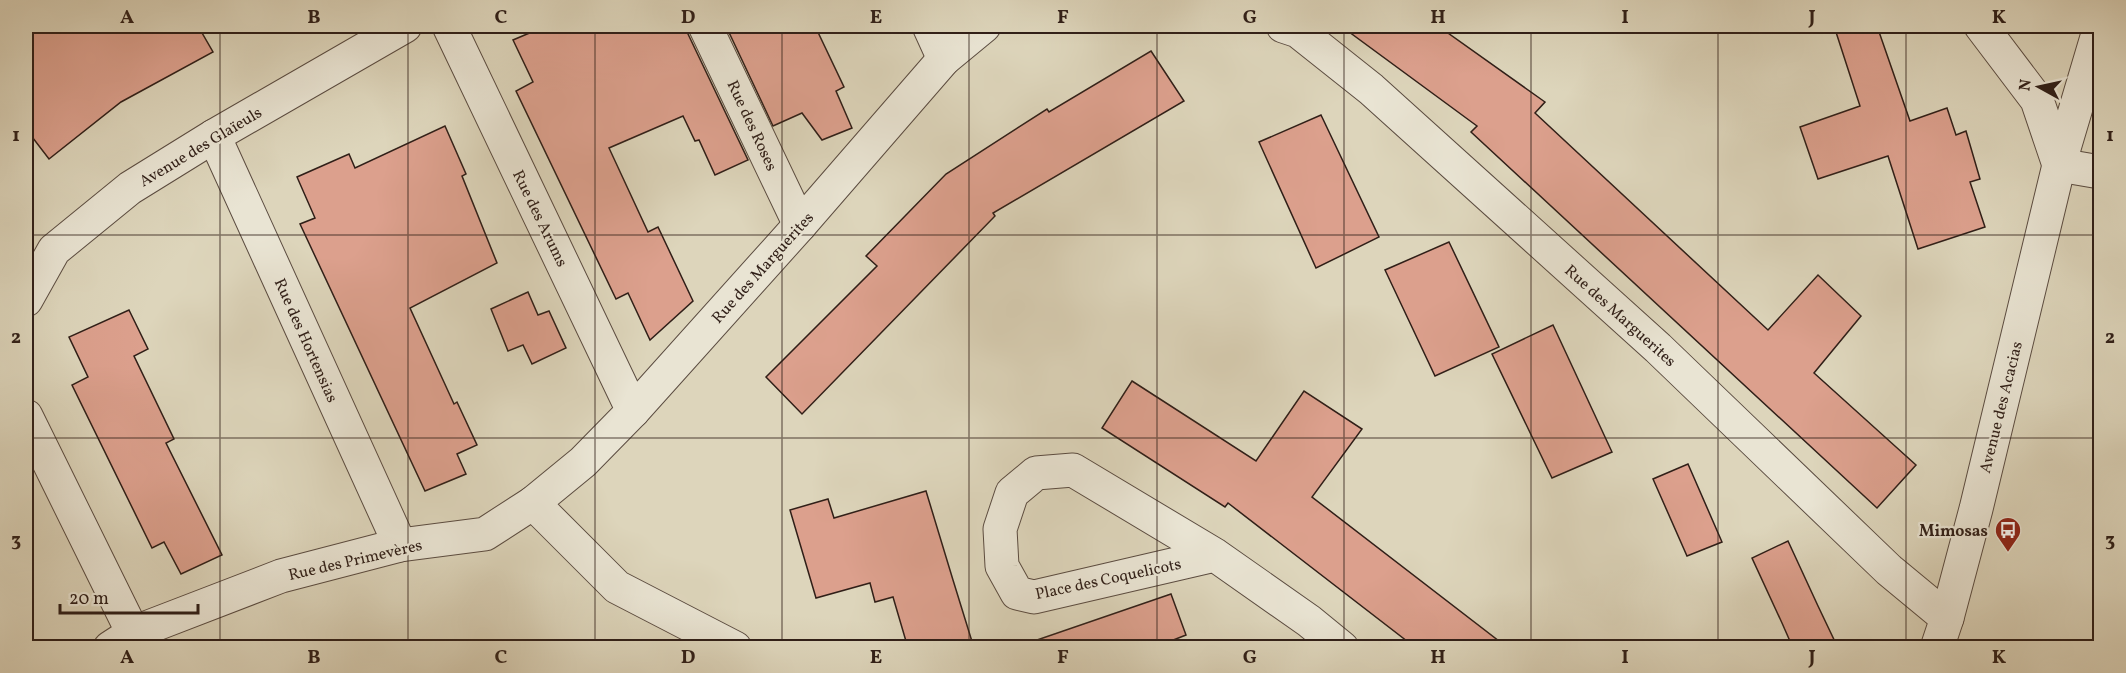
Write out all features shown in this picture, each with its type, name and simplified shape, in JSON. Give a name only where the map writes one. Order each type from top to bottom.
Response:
[{"type":"street","name":"Avenue des Glaïeuls","points":[[26,300],[54,250],[130,188],[214,136],[405,26]]},
{"type":"street","name":"Rue des Arums","points":[[449,26],[633,411]]},
{"type":"street","name":"Rue des Roses","points":[[705,26],[800,225]]},
{"type":"street","points":[[929,26],[944,58]]},
{"type":"street","name":"Rue des Marguerites","points":[[533,503],[583,462],[633,411],[800,225],[944,58],[984,26]]},
{"type":"street","name":"Rue des Marguerites","points":[[1283,26],[1298,31],[1371,89],[1658,348],[1889,570],[1942,633]]},
{"type":"street","points":[[1981,26],[2037,100],[2059,165],[2100,172]]},
{"type":"street","name":"Avenue des Acacias","points":[[1942,633],[1976,509],[2059,165],[2100,27]]},
{"type":"street","name":"Rue des Hortensias","points":[[214,136],[400,544]]},
{"type":"street","points":[[26,416],[122,640]]},
{"type":"street","name":"Place des Coquelicots","points":[[1215,555],[1034,597],[1017,592],[1002,566],[1000,529],[1012,493],[1036,472],[1073,470],[1215,555],[1310,621],[1342,648]]},
{"type":"street","points":[[533,503],[617,587],[735,648]]},
{"type":"street","name":"Rue des Primevères","points":[[122,640],[280,576],[400,544],[485,534],[533,503]]},
{"type":"building","points":[[26,26],[198,26],[213,52],[121,102],[49,159],[26,129]]},
{"type":"building","points":[[546,26],[686,26],[748,160],[715,175],[699,140],[695,141],[683,116],[609,148],[648,232],[658,227],[693,301],[650,340],[628,293],[616,299],[516,91],[533,82],[513,40]]},
{"type":"building","points":[[726,26],[815,26],[844,87],[836,91],[852,128],[822,140],[802,113],[773,126]]},
{"type":"building","points":[[1341,26],[1438,26],[1545,102],[1535,113],[1768,330],[1818,275],[1861,316],[1814,373],[1916,465],[1877,508],[1471,132],[1477,126]]},
{"type":"building","points":[[1834,26],[1877,26],[1910,121],[1947,108],[1956,135],[1966,131],[1980,179],[1970,182],[1985,227],[1918,249],[1888,156],[1818,179],[1800,127],[1860,106]]},
{"type":"building","points":[[1151,51],[1184,101],[993,213],[995,216],[802,414],[766,377],[877,266],[866,256],[946,174],[1047,109],[1049,112]]},
{"type":"building","points":[[1321,115],[1379,237],[1316,268],[1259,142]]},
{"type":"building","points":[[445,126],[466,174],[462,176],[497,263],[410,308],[454,404],[457,402],[477,445],[457,454],[466,474],[425,491],[300,224],[315,218],[297,177],[349,154],[355,168]]},
{"type":"building","points":[[1449,242],[1499,347],[1435,376],[1385,270]]},
{"type":"building","points":[[528,292],[538,315],[549,311],[566,348],[532,364],[523,345],[508,351],[491,309]]},
{"type":"building","points":[[129,310],[148,349],[134,356],[174,439],[166,443],[222,555],[181,574],[164,542],[152,548],[72,385],[88,377],[69,337]]},
{"type":"building","points":[[1553,325],[1612,452],[1552,478],[1492,354]]},
{"type":"building","points":[[1132,381],[1256,461],[1304,391],[1362,429],[1312,497],[1508,648],[1416,648],[1228,503],[1225,507],[1102,428]]},
{"type":"building","points":[[1688,464],[1722,542],[1687,556],[1653,479]]},
{"type":"building","points":[[926,491],[974,648],[908,648],[893,597],[875,602],[870,583],[816,598],[790,510],[828,499],[834,518]]},
{"type":"building","points":[[1788,541],[1838,648],[1793,648],[1752,558]]},
{"type":"building","points":[[1171,594],[1186,635],[1153,648],[1035,648],[1034,641]]},
{"type":"place","name":"Mimosas","points":[[2008,553]]}]
